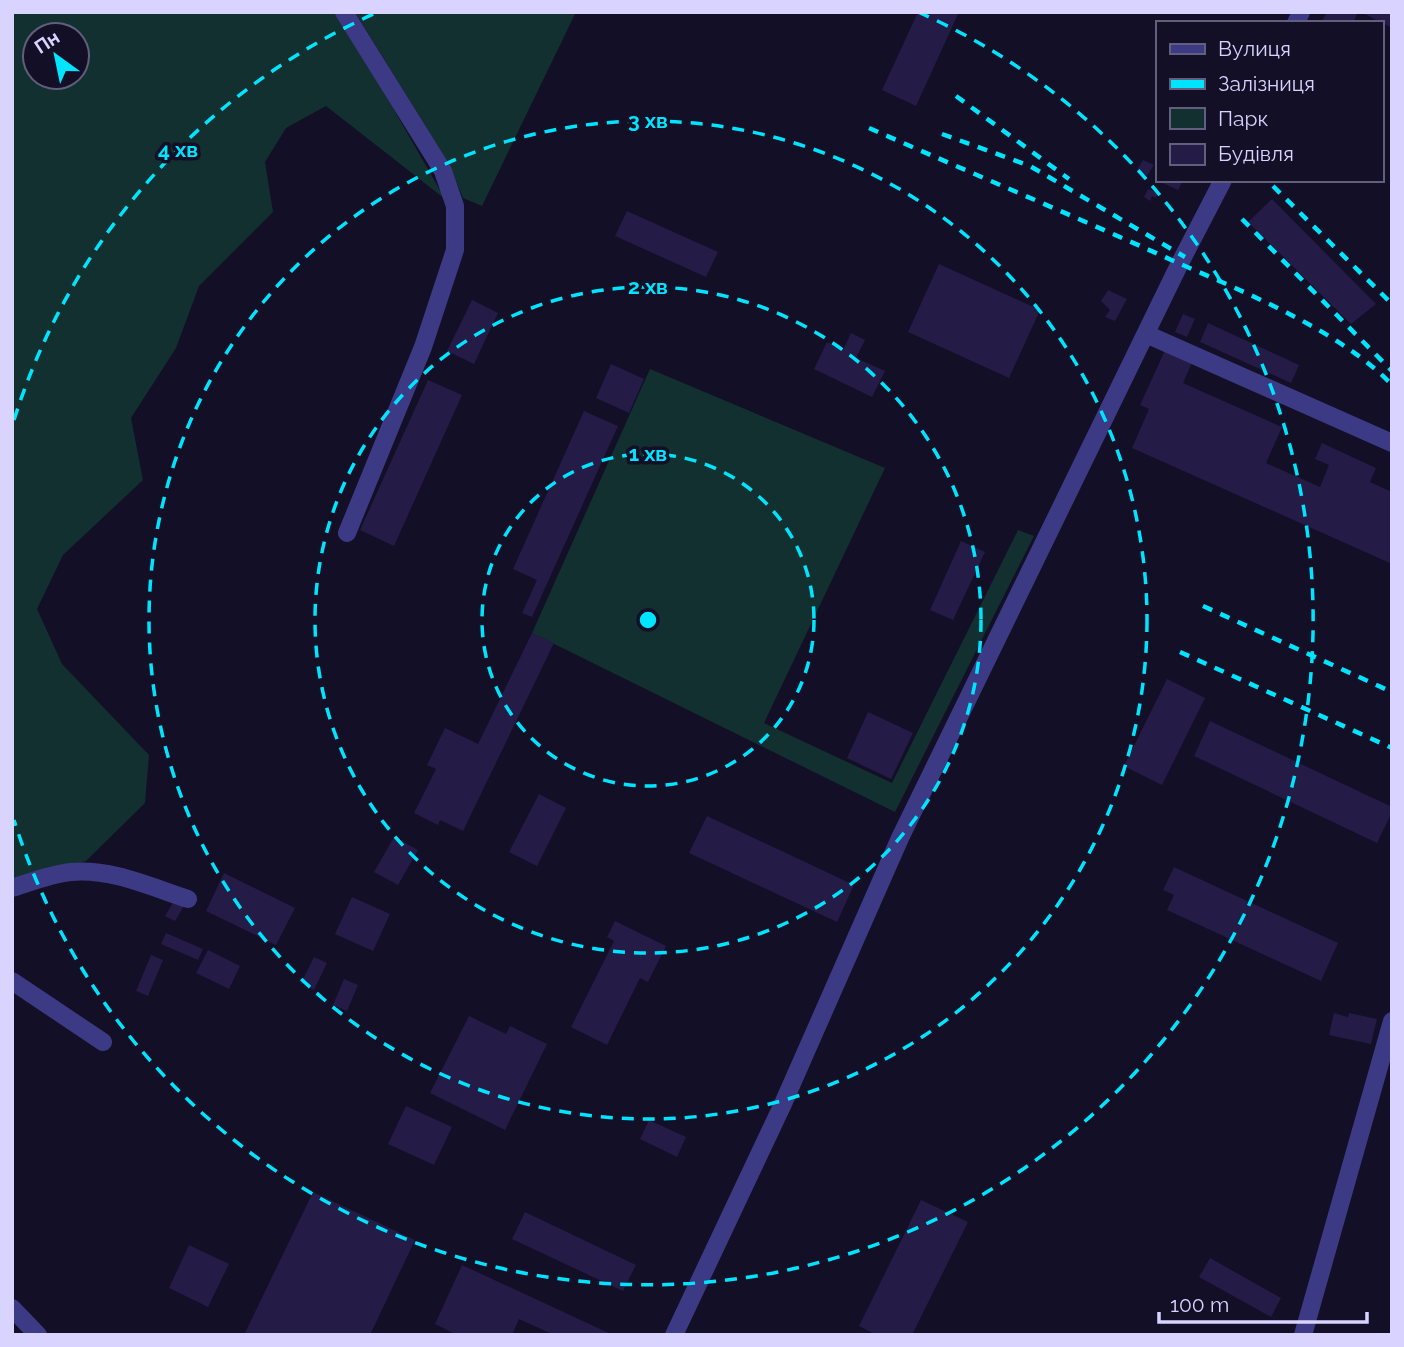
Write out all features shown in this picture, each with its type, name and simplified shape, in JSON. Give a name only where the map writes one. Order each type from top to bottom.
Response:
[{"type":"street","points":[[344,12],[443,171],[455,206],[455,250],[423,347],[347,533]]},
{"type":"street","points":[[674,1335],[782,1106],[900,838],[1222,182]]},
{"type":"street","points":[[1146,334],[1392,443]]},
{"type":"street","points":[[12,888],[68,872],[88,871],[108,874],[188,899]]},
{"type":"street","points":[[12,981],[103,1041]]},
{"type":"street","points":[[1303,1335],[1392,1021]]},
{"type":"street","points":[[12,1308],[38,1335]]},
{"type":"green space","points":[[12,12],[335,12],[445,199],[326,106],[286,128],[265,162],[273,212],[199,286],[176,348],[131,418],[143,480],[63,555],[37,609],[62,664],[149,755],[145,803],[86,861],[12,881]]},
{"type":"green space","points":[[355,12],[576,12],[482,206],[463,198],[449,164]]},
{"type":"green space","points":[[650,369],[885,468],[764,723],[892,783],[1018,530],[1034,536],[895,812],[532,633]]},
{"type":"building","points":[[918,12],[959,12],[916,106],[882,90]]},
{"type":"building","points":[[1327,12],[1358,12],[1354,21],[1322,21]]},
{"type":"building","points":[[1361,12],[1392,12],[1392,28]]},
{"type":"building","points":[[1143,160],[1154,165],[1147,176],[1137,170]]},
{"type":"building","points":[[1160,182],[1182,182],[1178,190]]},
{"type":"building","points":[[1148,189],[1158,194],[1156,198],[1152,196],[1150,201],[1144,197]]},
{"type":"building","points":[[1272,199],[1376,304],[1351,324],[1248,222]]},
{"type":"building","points":[[627,211],[718,252],[706,277],[615,236]]},
{"type":"building","points":[[939,264],[1040,310],[1009,378],[908,332]]},
{"type":"building","points":[[1108,290],[1127,299],[1115,321],[1105,317],[1110,310],[1101,301]]},
{"type":"building","points":[[472,300],[498,313],[474,364],[447,351]]},
{"type":"building","points":[[1183,314],[1195,319],[1187,337],[1175,332]]},
{"type":"building","points":[[1208,323],[1299,365],[1291,383],[1200,342]]},
{"type":"building","points":[[851,333],[865,340],[856,358],[885,371],[872,397],[814,369],[827,342],[843,350]]},
{"type":"building","points":[[1167,346],[1194,358],[1183,383],[1282,427],[1266,463],[1320,487],[1329,465],[1315,459],[1322,443],[1376,468],[1370,482],[1392,492],[1392,564],[1132,448],[1149,409],[1140,405]]},
{"type":"building","points":[[611,364],[644,379],[629,413],[596,398]]},
{"type":"building","points":[[428,380],[462,395],[394,546],[360,530]]},
{"type":"building","points":[[584,411],[618,426],[532,617],[522,613],[537,580],[513,569]]},
{"type":"building","points":[[961,541],[985,552],[953,620],[930,610]]},
{"type":"building","points":[[532,633],[554,643],[463,831],[440,820],[438,825],[414,813],[436,769],[427,765],[445,728],[478,744]]},
{"type":"building","points":[[1167,679],[1205,698],[1162,785],[1124,766]]},
{"type":"building","points":[[868,712],[913,733],[891,779],[847,758]]},
{"type":"building","points":[[1210,721],[1392,807],[1377,843],[1194,756]]},
{"type":"building","points":[[539,794],[566,808],[537,866],[509,852]]},
{"type":"building","points":[[707,816],[854,885],[837,922],[689,853]]},
{"type":"building","points":[[394,837],[418,850],[398,885],[374,872]]},
{"type":"building","points":[[1174,867],[1338,943],[1321,981],[1167,910],[1174,895],[1163,890]]},
{"type":"building","points":[[224,873],[295,908],[276,945],[206,911]]},
{"type":"building","points":[[352,897],[390,914],[373,951],[335,934]]},
{"type":"building","points":[[174,901],[184,906],[175,921],[165,916]]},
{"type":"building","points":[[615,921],[666,946],[648,982],[640,978],[607,1045],[571,1027],[614,941],[607,937]]},
{"type":"building","points":[[166,933],[203,949],[198,960],[161,944]]},
{"type":"building","points":[[208,950],[240,966],[229,989],[196,973]]},
{"type":"building","points":[[151,955],[163,960],[148,996],[136,991]]},
{"type":"building","points":[[314,957],[327,963],[314,990],[301,983]]},
{"type":"building","points":[[344,979],[358,985],[347,1011],[333,1005]]},
{"type":"building","points":[[1334,1013],[1377,1019],[1371,1044],[1329,1035]]},
{"type":"building","points":[[469,1016],[506,1034],[510,1026],[547,1044],[505,1130],[430,1093]]},
{"type":"building","points":[[406,1106],[452,1127],[434,1165],[388,1144]]},
{"type":"building","points":[[649,1120],[686,1137],[677,1157],[640,1139]]},
{"type":"building","points":[[313,1192],[415,1240],[370,1335],[244,1335]]},
{"type":"building","points":[[921,1200],[968,1222],[912,1335],[876,1335],[859,1326]]},
{"type":"building","points":[[525,1212],[636,1265],[623,1291],[512,1239]]},
{"type":"building","points":[[189,1245],[229,1264],[208,1307],[169,1288]]},
{"type":"building","points":[[1210,1258],[1281,1298],[1271,1317],[1199,1277]]},
{"type":"building","points":[[462,1265],[613,1335],[554,1335],[519,1319],[512,1335],[457,1335],[435,1324]]},
{"type":"railway","points":[[956,96],[1069,179]]},
{"type":"railway","points":[[869,128],[1290,314],[1346,347],[1392,385]]},
{"type":"railway","points":[[942,134],[1030,166],[1185,257]]},
{"type":"railway","points":[[1273,186],[1392,304]]},
{"type":"railway","points":[[1242,219],[1392,371]]},
{"type":"railway","points":[[1203,606],[1392,692]]},
{"type":"railway","points":[[1180,652],[1392,748]]}]
